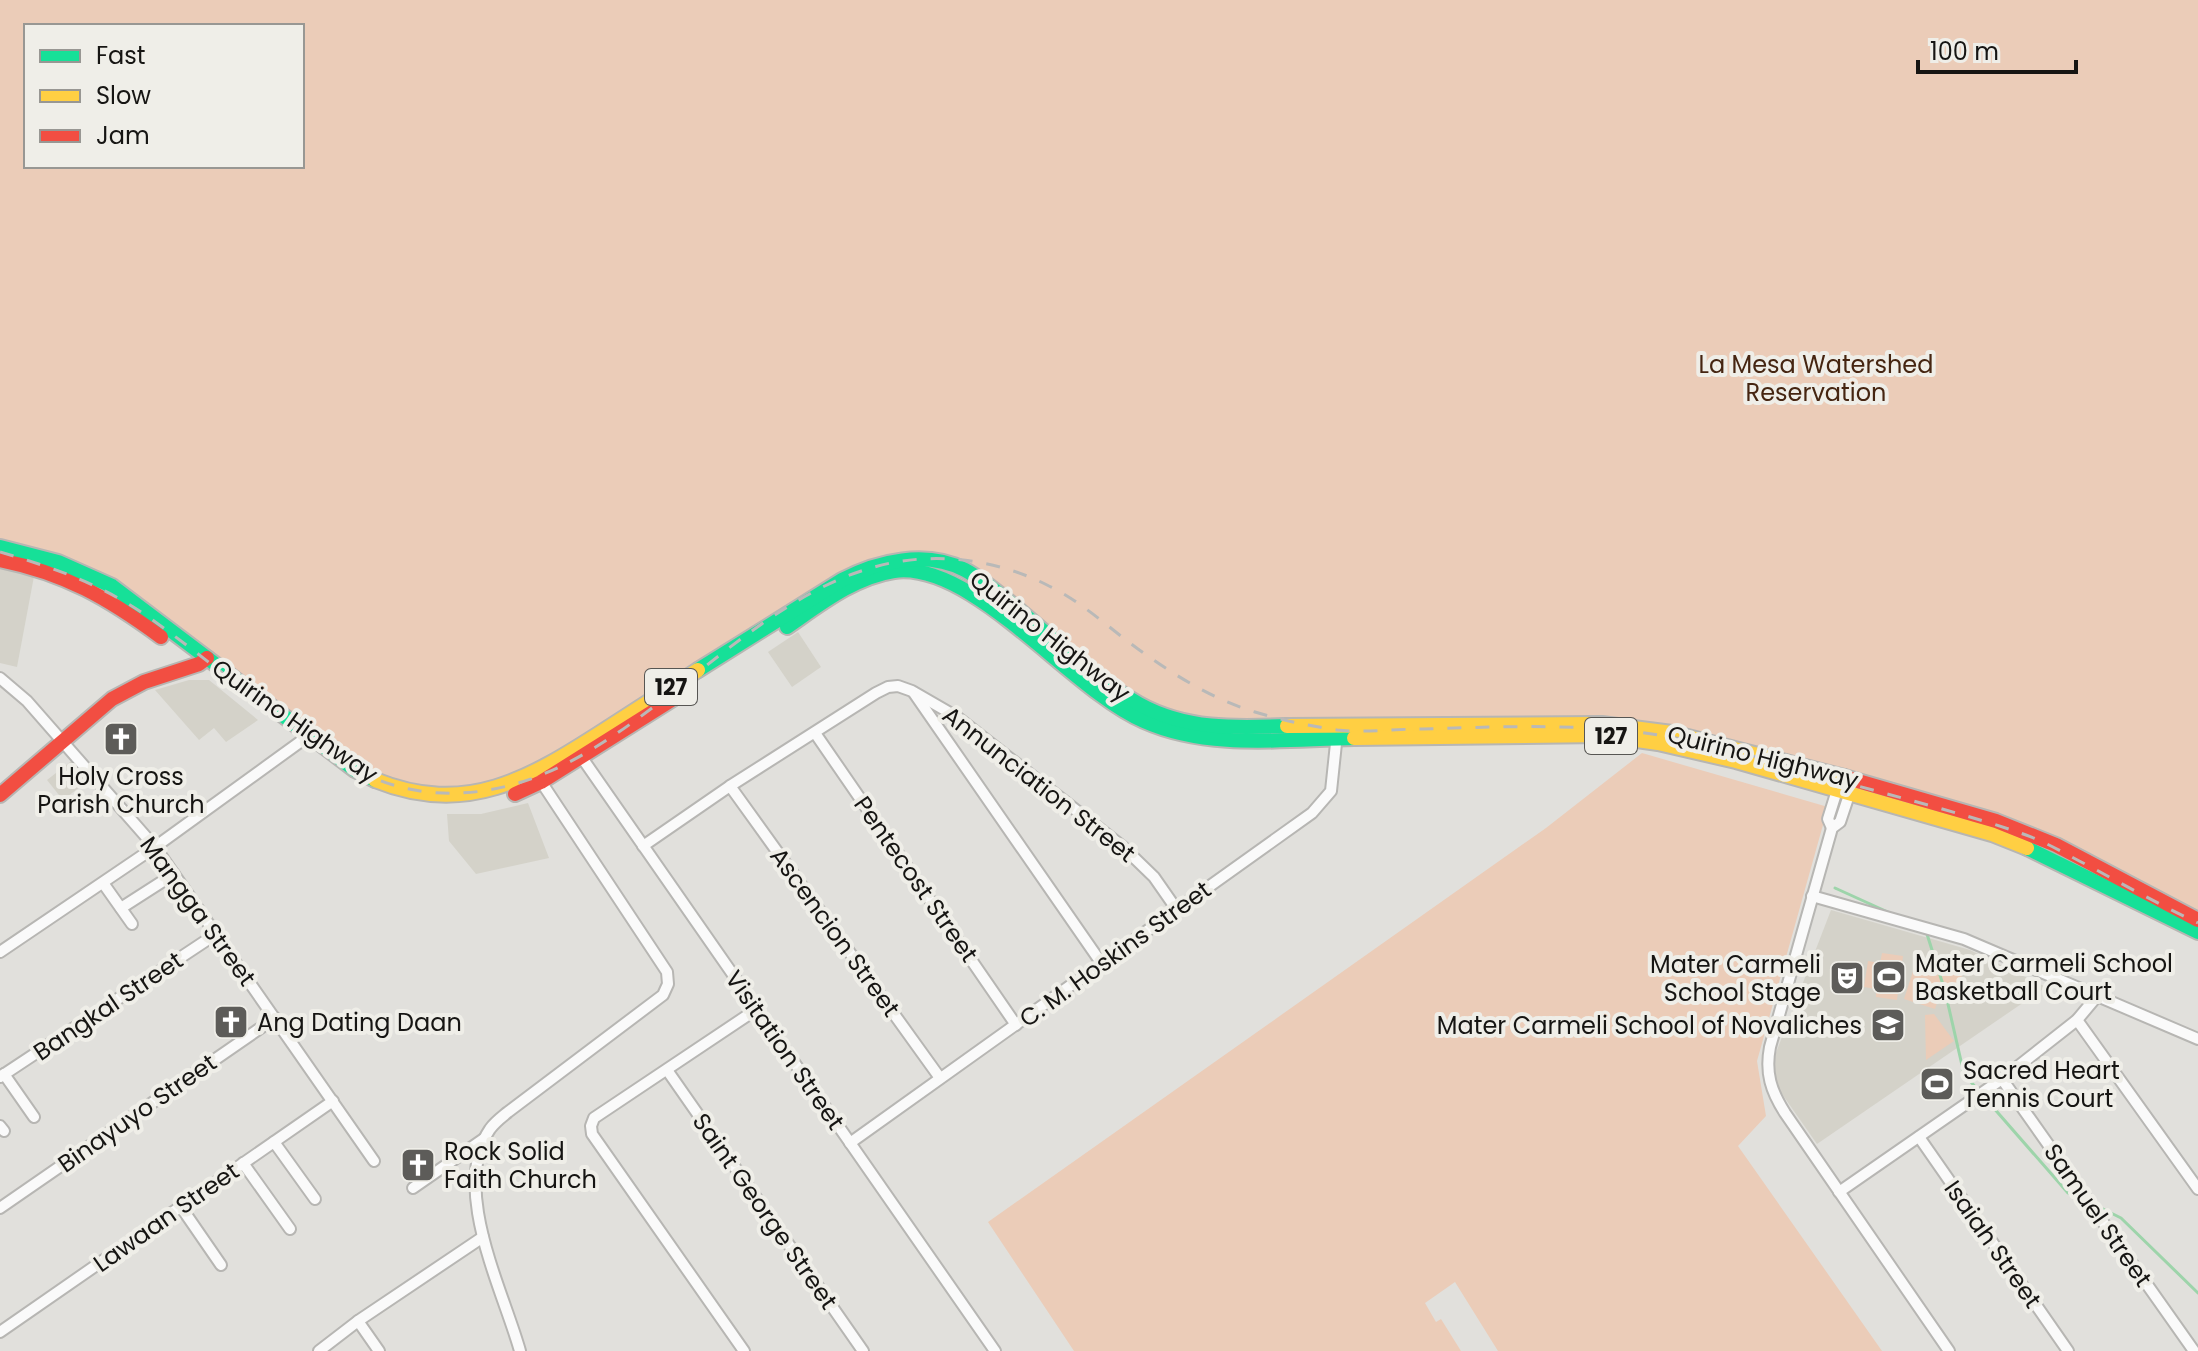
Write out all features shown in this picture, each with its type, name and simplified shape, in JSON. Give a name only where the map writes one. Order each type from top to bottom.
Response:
[{"type":"main road","name":"Quirino Highway","points":[[0,547],[33,552],[75,566],[112,586],[303,737],[372,779],[423,794],[476,793],[538,777],[842,580],[863,569],[907,559],[948,564],[965,570],[998,593],[1114,688],[1164,715],[1209,727],[1337,732],[1602,724],[1639,727],[1738,748],[2022,845],[2198,932]]},
{"type":"main road","name":"Quirino Highway","points":[[0,560],[32,565],[69,577],[106,596],[203,661]]},
{"type":"main road","points":[[0,795],[112,699],[158,676],[203,661]]},
{"type":"main road","name":"Quirino Highway","points":[[1846,784],[1996,821],[2028,833],[2198,920]]},
{"type":"street","name":"Mangga Street","points":[[0,678],[27,701],[155,847],[374,1161]]},
{"type":"street","points":[[643,846],[730,786],[888,687],[898,686],[912,691],[1102,964]]},
{"type":"street","name":"Annunciation Street","points":[[912,691],[957,717],[1123,847],[1154,877],[1177,910]]},
{"type":"street","name":"C. M. Hoskins Street","points":[[850,1143],[1319,808],[1333,783],[1337,732]]},
{"type":"street","name":"Pentecost Street","points":[[815,733],[1016,1025]]},
{"type":"street","points":[[0,952],[155,847],[303,737]]},
{"type":"street","name":"Visitation Street","points":[[578,753],[995,1351]]},
{"type":"street","points":[[520,1351],[477,1215],[476,1170],[485,1138],[491,1127],[508,1112],[663,995],[668,984],[667,972],[538,777]]},
{"type":"street","points":[[1846,784],[1828,819],[1832,828],[1770,1047],[1768,1078],[1785,1113],[1949,1351]]},
{"type":"street","name":"Ascencion Street","points":[[730,786],[940,1078]]},
{"type":"street","points":[[121,908],[174,874]]},
{"type":"street","points":[[103,883],[132,924]]},
{"type":"street","points":[[1812,896],[1964,939],[2198,1039]]},
{"type":"street","name":"Bangkal Street","points":[[2,1076],[216,934]]},
{"type":"street","points":[[1839,1192],[2002,1079],[2077,1020],[2098,995]]},
{"type":"street","points":[[744,1351],[592,1134],[591,1126],[594,1118],[757,1009]]},
{"type":"street","name":"Binayuyo Street","points":[[0,1208],[275,1018]]},
{"type":"street","points":[[2077,1020],[2198,1189]]},
{"type":"street","name":"Saint George Street","points":[[667,1070],[863,1351]]},
{"type":"street","points":[[2,1076],[34,1117]]},
{"type":"street","name":"Samuel Street","points":[[2002,1079],[2194,1351]]},
{"type":"street","name":"Lawaan Street","points":[[0,1332],[333,1101]]},
{"type":"street","name":"Isaiah Street","points":[[1919,1137],[2068,1351]]},
{"type":"street","points":[[413,1188],[485,1138]]},
{"type":"street","points":[[274,1142],[315,1199]]},
{"type":"street","points":[[243,1163],[290,1229]]},
{"type":"street","points":[[181,1207],[221,1265]]},
{"type":"street","points":[[319,1351],[483,1237]]},
{"type":"street","points":[[358,1321],[379,1351]]},
{"type":"shaded area","points":[[0,565],[35,571],[17,667],[0,663]]},
{"type":"shaded area","points":[[798,632],[821,667],[792,687],[768,652]]},
{"type":"shaded area","points":[[189,680],[209,680],[258,720],[226,742],[214,728],[199,740],[155,690]]},
{"type":"shaded area","points":[[74,759],[90,779],[63,800],[47,780]]},
{"type":"shaded area","points":[[528,803],[549,858],[476,874],[449,841],[447,814],[481,814]]},
{"type":"shaded area","name":"Mater Carmeli School of Novaliches","points":[[1831,910],[1970,950],[2046,987],[1817,1144],[1775,1084],[1772,1063]]},
{"type":"green space","name":"La Mesa Watershed Reservation","points":[[0,0],[2198,0],[2198,920],[2056,845],[1738,748],[1237,728],[1164,715],[948,568],[864,573],[513,788],[391,792],[108,591],[0,555]]},
{"type":"green space","points":[[1642,753],[1828,807],[1757,1061],[1766,1116],[1738,1146],[1882,1351],[1498,1351],[1455,1282],[1425,1303],[1436,1322],[1441,1319],[1461,1351],[1074,1351],[988,1222],[1546,828]]},
{"type":"green space","name":"Mater Carmeli School Basketball Court","points":[[1882,953],[1903,956],[1897,1000],[1876,997],[1876,989],[1864,987],[1868,961],[1880,963]]},
{"type":"green space","points":[[1916,962],[1932,967],[1934,963],[1963,972],[1956,994],[1939,989],[1935,1009],[1904,999]]},
{"type":"green space","points":[[1934,1014],[1954,1041],[1926,1060],[1925,1015]]},
{"type":"waterway","points":[[1835,888],[1890,913]]},
{"type":"waterway","points":[[1926,931],[1945,991],[1964,1074],[2068,1193],[2081,1199]]},
{"type":"waterway","points":[[2095,1205],[2121,1218],[2198,1293]]},
{"type":"railway","points":[[0,552],[74,577],[109,593],[144,614],[330,755],[386,783],[428,792],[495,789],[556,768],[613,736],[777,614],[834,582],[896,562],[955,559],[994,565],[1061,592],[1180,677],[1255,712],[1306,725],[1348,731],[1577,727],[1655,734],[1708,745],[2026,835],[2198,923]]},
{"type":"traffic: fast","points":[[0,547],[58,562],[112,586],[355,770],[375,780]]},
{"type":"traffic: fast","points":[[698,670],[856,573],[902,560],[934,560],[965,570],[978,578],[1074,658],[1139,704],[1175,719],[1211,726],[1287,726]]},
{"type":"traffic: fast","points":[[787,627],[865,579],[894,571],[924,573],[956,585],[989,605],[1085,683],[1144,721],[1169,730],[1221,739],[1275,741],[1354,738]]},
{"type":"traffic: fast","points":[[2027,848],[2198,932]]},
{"type":"traffic: slow","points":[[375,780],[439,795],[496,787],[550,764],[698,670]]},
{"type":"traffic: slow","points":[[1287,726],[1602,724],[1672,733],[1844,777]]},
{"type":"traffic: slow","points":[[1354,738],[1602,735],[1658,743],[1736,761],[1992,834],[2027,848]]},
{"type":"traffic: jam","points":[[0,560],[45,572],[85,589],[123,610],[161,637]]},
{"type":"traffic: jam","points":[[0,795],[112,699],[144,682],[199,664],[207,658]]},
{"type":"traffic: jam","points":[[515,794],[541,782],[673,699]]},
{"type":"traffic: jam","points":[[1844,777],[1996,821],[2056,845],[2198,920]]},
{"type":"place","name":"Holy Cross Parish Church","points":[[121,739]]},
{"type":"place","name":"Mater Carmeli School Basketball Court","points":[[1889,977]]},
{"type":"place","name":"Mater Carmeli School Stage","points":[[1847,978]]},
{"type":"place","name":"Ang Dating Daan","points":[[231,1022]]},
{"type":"place","name":"Mater Carmeli School of Novaliches","points":[[1888,1025]]},
{"type":"place","name":"Sacred Heart Tennis Court","points":[[1937,1084]]},
{"type":"place","name":"Rock Solid Faith Church","points":[[418,1165]]}]
